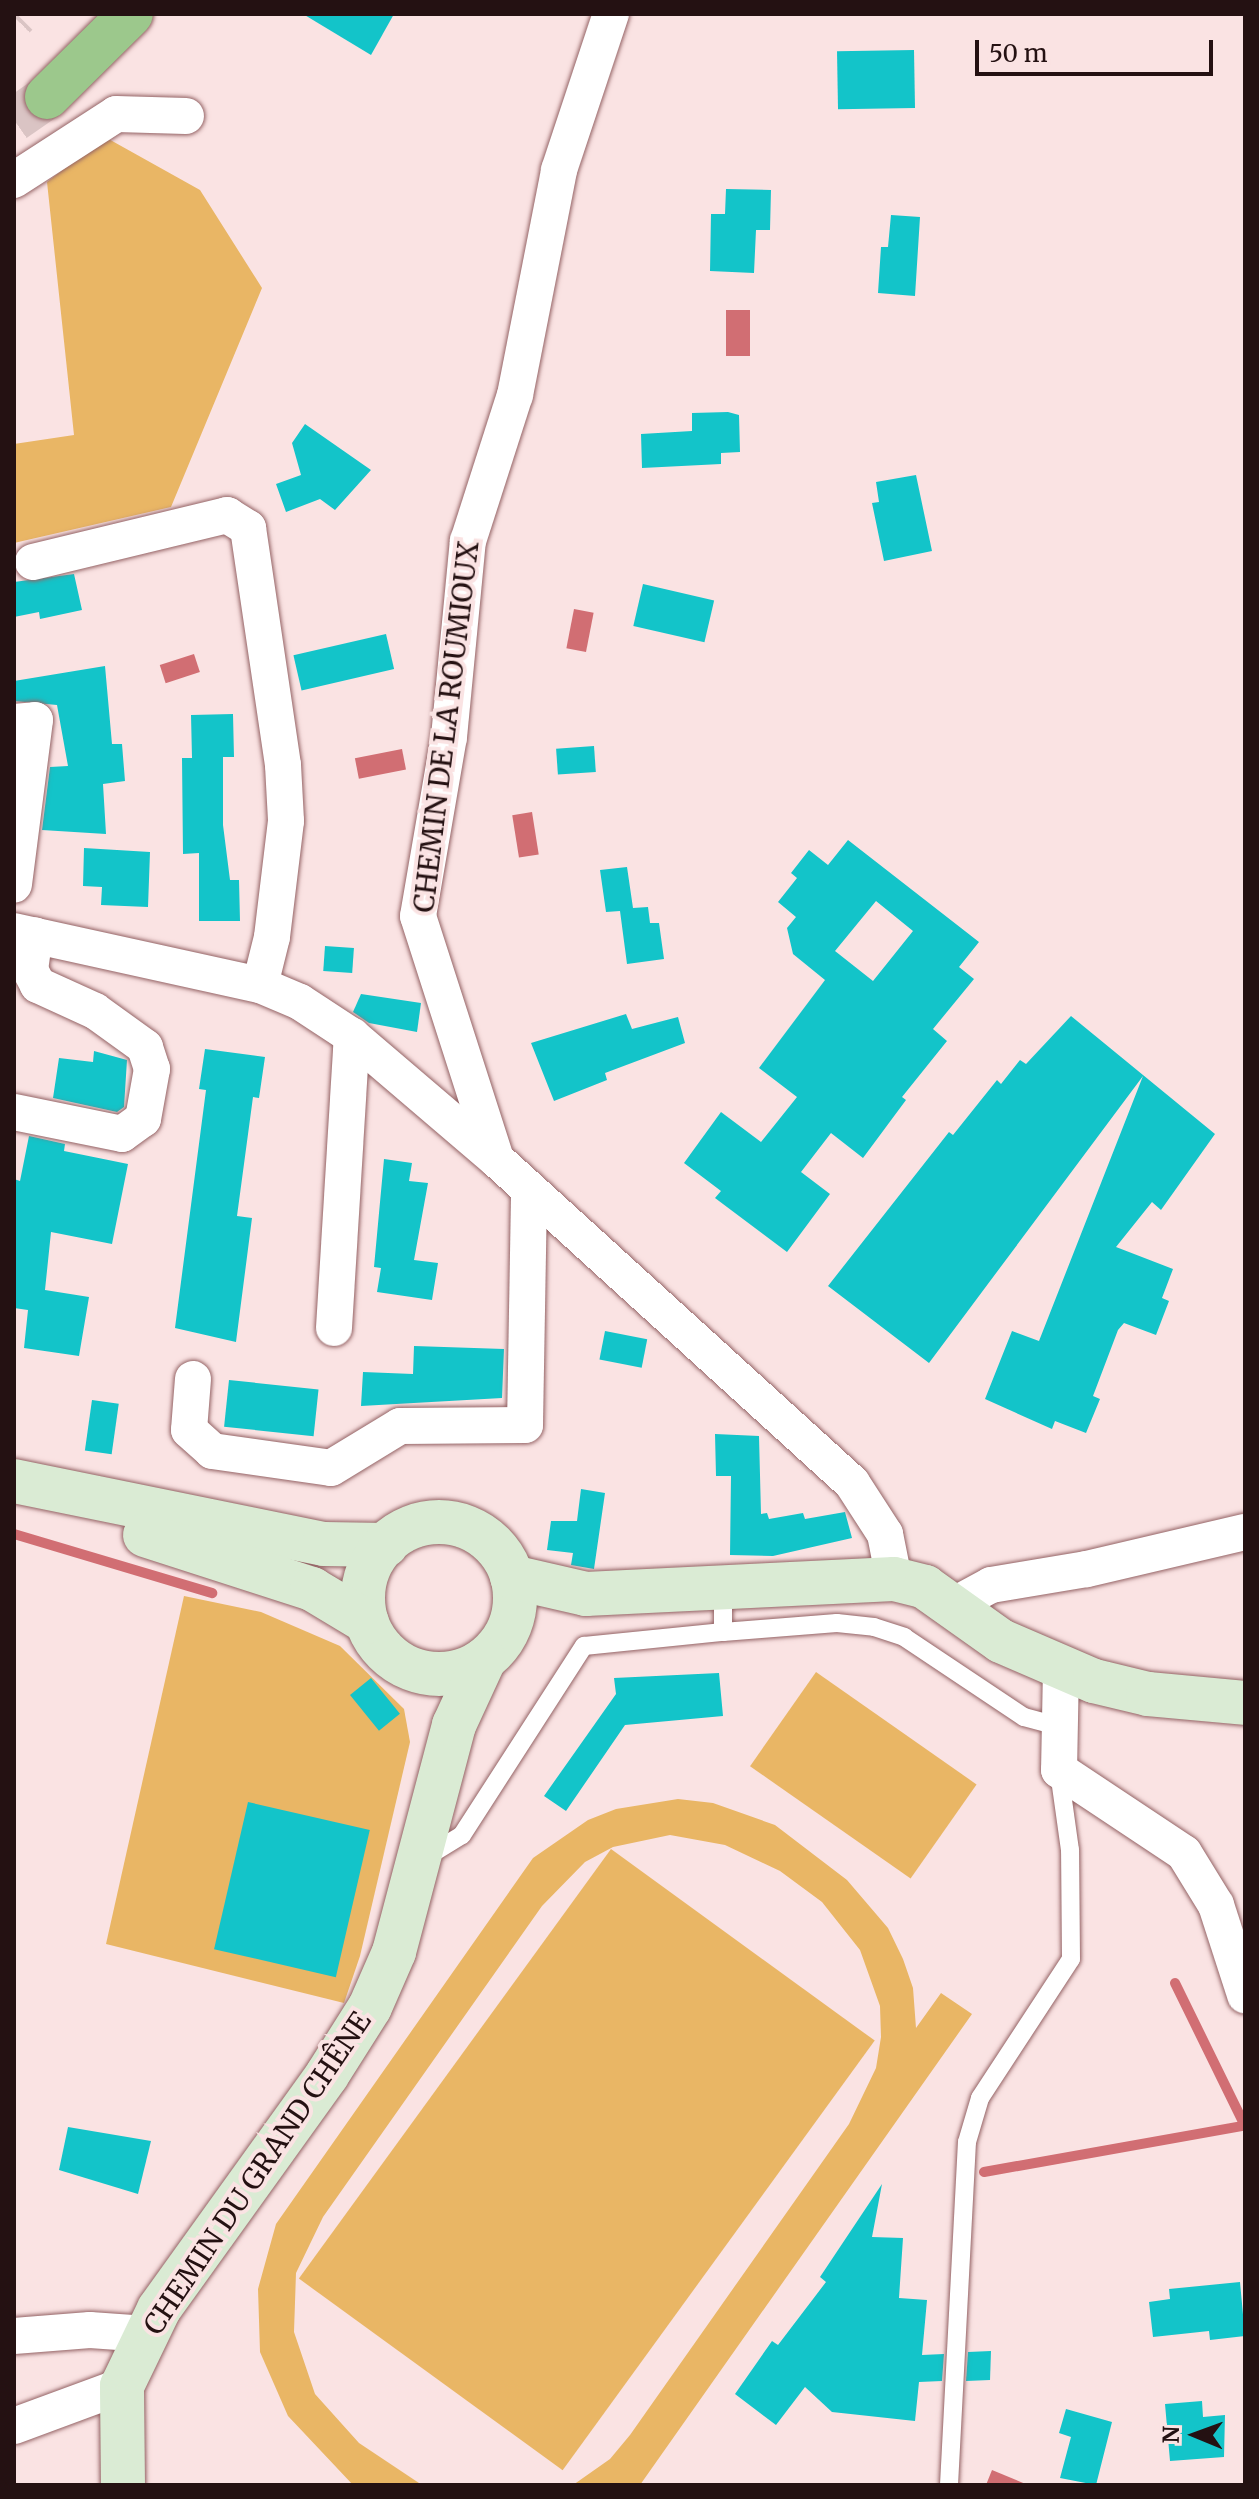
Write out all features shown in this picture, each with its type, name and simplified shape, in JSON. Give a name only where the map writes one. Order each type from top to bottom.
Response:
[{"type":"highway","points":[[47,97],[131,14]]},
{"type":"main road","points":[[14,1481],[324,1544],[386,1545]]},
{"type":"main road","points":[[14,1492],[312,1589],[367,1622],[391,1657],[430,1674],[467,1669],[496,1644],[586,1594]]},
{"type":"main road","points":[[367,1622],[365,1581],[386,1545],[419,1525],[458,1524],[492,1543],[512,1577],[515,1595],[496,1644]]},
{"type":"main road","points":[[512,1577],[586,1594],[723,1584],[894,1579],[925,1587],[1001,1641],[1061,1668],[1148,1694],[1245,1703]]},
{"type":"main road","name":"CHEMIN DU GRAND CHÊNE","points":[[123,2485],[122,2386],[147,2334],[370,2007],[394,1952],[454,1725],[496,1644]]},
{"type":"main road","points":[[430,1674],[454,1725]]},
{"type":"street","name":"CHEMIN DE LA ROUMIOUX","points":[[496,1159],[418,916],[449,737],[468,541],[515,395],[559,170],[611,14]]},
{"type":"street","points":[[14,180],[116,114],[186,116]]},
{"type":"street","points":[[33,562],[227,515],[248,528],[283,765],[286,821],[272,937],[260,985]]},
{"type":"street","points":[[14,722],[35,720],[14,885]]},
{"type":"street","points":[[14,1112],[122,1134],[143,1119],[152,1069],[145,1047],[95,1011],[38,985],[30,970],[24,933],[260,985],[300,1002],[352,1036],[496,1159],[852,1483],[885,1534],[894,1579]]},
{"type":"street","points":[[334,1328],[352,1036]]},
{"type":"street","points":[[193,1379],[189,1430],[212,1451],[331,1468],[400,1426],[525,1425],[529,1190]]},
{"type":"street","points":[[954,1605],[991,1585],[1087,1569],[1245,1532]]},
{"type":"street","points":[[1061,1668],[1059,1770],[1184,1853],[1216,1905],[1245,1995]]},
{"type":"street","points":[[14,2336],[90,2330],[147,2334]]},
{"type":"street","points":[[14,2426],[122,2386]]},
{"type":"lane","points":[[723,1584],[723,1632]]},
{"type":"lane","points":[[416,1863],[462,1835],[584,1646],[837,1623],[874,1627],[904,1637],[1024,1717],[1061,1727]]},
{"type":"lane","points":[[949,2485],[967,2142],[980,2098],[1071,1959],[1070,1850],[1059,1770]]},
{"type":"shaded area","points":[[105,137],[200,190],[262,288],[171,507],[14,543],[14,444],[74,435],[47,182]]},
{"type":"shaded area","points":[[726,310],[750,310],[750,356],[726,356]]},
{"type":"shaded area","points":[[574,609],[594,613],[586,652],[566,648]]},
{"type":"shaded area","points":[[194,654],[200,672],[166,683],[160,665]]},
{"type":"shaded area","points":[[402,749],[406,770],[359,779],[355,758]]},
{"type":"shaded area","points":[[532,812],[539,854],[519,858],[512,815]]},
{"type":"shaded area","points":[[184,1596],[261,1612],[340,1646],[404,1709],[410,1742],[360,1956],[344,2003],[106,1944]]},
{"type":"shaded area","points":[[816,1672],[977,1784],[911,1879],[750,1766]]},
{"type":"shaded area","points":[[678,1799],[713,1803],[775,1825],[847,1880],[888,1928],[903,1959],[913,1988],[916,2028],[941,1993],[972,2014],[640,2485],[573,2485],[610,2459],[630,2435],[849,2124],[876,2068],[881,2037],[880,2006],[860,1950],[822,1902],[780,1871],[725,1845],[670,1835],[613,1847],[585,1862],[542,1906],[323,2217],[296,2273],[294,2332],[315,2394],[359,2443],[422,2485],[353,2485],[288,2416],[260,2352],[258,2289],[276,2224],[533,1858],[588,1820],[616,1809]]},
{"type":"shaded area","points":[[611,1849],[875,2041],[563,2470],[299,2279]]},
{"type":"shaded area","points":[[992,2470],[1028,2485],[986,2485]]},
{"type":"building","points":[[303,14],[394,14],[371,55]]},
{"type":"building","points":[[914,50],[915,108],[838,109],[837,51]]},
{"type":"building","points":[[726,189],[771,190],[770,230],[756,230],[754,273],[710,271],[711,214],[725,214]]},
{"type":"building","points":[[891,215],[920,217],[915,296],[878,293],[881,247],[888,247]]},
{"type":"building","points":[[728,412],[739,415],[740,452],[721,453],[721,464],[642,468],[641,434],[692,431],[692,413]]},
{"type":"building","points":[[305,424],[371,470],[335,510],[320,499],[286,512],[276,484],[301,475],[292,443]]},
{"type":"building","points":[[916,475],[932,551],[884,561],[872,503],[879,502],[876,482]]},
{"type":"building","points":[[74,574],[82,610],[40,619],[39,612],[14,617],[14,582]]},
{"type":"building","points":[[643,584],[714,600],[704,642],[633,626]]},
{"type":"building","points":[[386,634],[394,669],[302,690],[293,655]]},
{"type":"building","points":[[105,666],[112,744],[122,744],[125,781],[103,784],[106,834],[42,830],[50,767],[68,766],[57,705],[14,701],[14,681]]},
{"type":"building","points":[[233,714],[234,757],[223,757],[223,825],[230,880],[239,880],[240,921],[199,921],[199,853],[183,854],[182,758],[192,758],[191,715]]},
{"type":"building","points":[[594,746],[596,772],[558,775],[556,749]]},
{"type":"building","points":[[848,840],[979,942],[959,967],[974,979],[933,1029],[947,1041],[902,1097],[906,1100],[863,1158],[831,1133],[801,1172],[830,1194],[787,1252],[715,1198],[721,1191],[684,1163],[721,1112],[761,1142],[797,1097],[759,1068],[825,980],[793,954],[787,928],[796,917],[778,902],[797,878],[791,873],[809,850],[828,865]],"holes":[[[876,901],[913,931],[873,981],[835,951]]]},
{"type":"building","points":[[84,848],[150,852],[148,907],[101,905],[102,887],[83,886]]},
{"type":"building","points":[[627,867],[633,908],[648,907],[650,923],[659,923],[664,959],[627,964],[620,911],[606,912],[600,870]]},
{"type":"building","points":[[325,946],[354,948],[352,973],[323,971]]},
{"type":"building","points":[[361,994],[421,1003],[417,1032],[369,1023],[353,1012]]},
{"type":"building","points":[[626,1014],[632,1029],[678,1017],[685,1043],[605,1073],[607,1080],[554,1101],[531,1043]]},
{"type":"building","points":[[1071,1016],[1215,1134],[1161,1210],[1152,1202],[1116,1247],[1173,1269],[1162,1298],[1169,1301],[1156,1335],[1124,1323],[1118,1330],[1093,1396],[1100,1399],[1086,1433],[1055,1421],[1052,1429],[985,1399],[1012,1331],[1039,1341],[1143,1076],[929,1363],[828,1286],[949,1132],[953,1135],[997,1080],[1001,1084],[1020,1060],[1026,1064]]},
{"type":"building","points":[[205,1049],[265,1057],[259,1098],[253,1097],[237,1216],[252,1218],[236,1342],[175,1328],[206,1090],[199,1089]]},
{"type":"building","points":[[94,1051],[127,1060],[124,1107],[117,1112],[53,1098],[59,1058],[93,1062]]},
{"type":"building","points":[[29,1136],[65,1144],[64,1151],[128,1164],[112,1244],[51,1232],[45,1290],[89,1297],[79,1356],[24,1348],[28,1310],[14,1308],[14,1179],[20,1181]]},
{"type":"building","points":[[384,1159],[412,1163],[409,1181],[428,1183],[414,1260],[438,1263],[432,1300],[377,1292],[381,1268],[374,1267]]},
{"type":"building","points":[[605,1331],[647,1339],[642,1368],[599,1359]]},
{"type":"building","points":[[414,1346],[504,1349],[502,1398],[361,1406],[363,1372],[413,1374]]},
{"type":"building","points":[[229,1380],[319,1389],[314,1436],[224,1427]]},
{"type":"building","points":[[92,1400],[119,1404],[112,1454],[85,1451]]},
{"type":"building","points":[[715,1434],[759,1436],[761,1514],[767,1513],[769,1519],[803,1513],[805,1519],[845,1512],[852,1538],[773,1556],[730,1555],[731,1476],[716,1476]]},
{"type":"building","points":[[581,1489],[605,1493],[594,1569],[571,1565],[573,1553],[547,1550],[551,1521],[577,1521]]},
{"type":"building","points":[[719,1673],[723,1716],[625,1725],[566,1811],[544,1796],[616,1694],[614,1678]]},
{"type":"building","points":[[371,1678],[400,1714],[379,1731],[350,1695]]},
{"type":"building","points":[[248,1802],[370,1830],[336,1977],[214,1949]]},
{"type":"building","points":[[68,2127],[151,2141],[138,2194],[59,2170]]},
{"type":"building","points":[[882,2184],[872,2237],[903,2238],[899,2298],[927,2300],[922,2355],[944,2354],[942,2381],[919,2382],[915,2421],[832,2412],[805,2387],[776,2425],[735,2394],[772,2341],[778,2345],[826,2282],[820,2277]]},
{"type":"building","points":[[1240,2282],[1245,2336],[1210,2340],[1209,2331],[1153,2337],[1149,2302],[1170,2299],[1169,2289]]},
{"type":"building","points":[[991,2351],[990,2380],[966,2381],[968,2352]]},
{"type":"building","points":[[1202,2401],[1203,2417],[1225,2415],[1224,2457],[1170,2461],[1165,2404]]},
{"type":"building","points":[[1066,2409],[1112,2422],[1096,2485],[1060,2478],[1071,2437],[1059,2433]]},
{"type":"waterway","points":[[14,1534],[212,1593]]},
{"type":"waterway","points":[[1175,1983],[1245,2126]]},
{"type":"waterway","points":[[984,2172],[1243,2126]]},
{"type":"tunnel","points":[[14,17],[17,14]]},
{"type":"tunnel","points":[[14,120],[47,97]]}]
